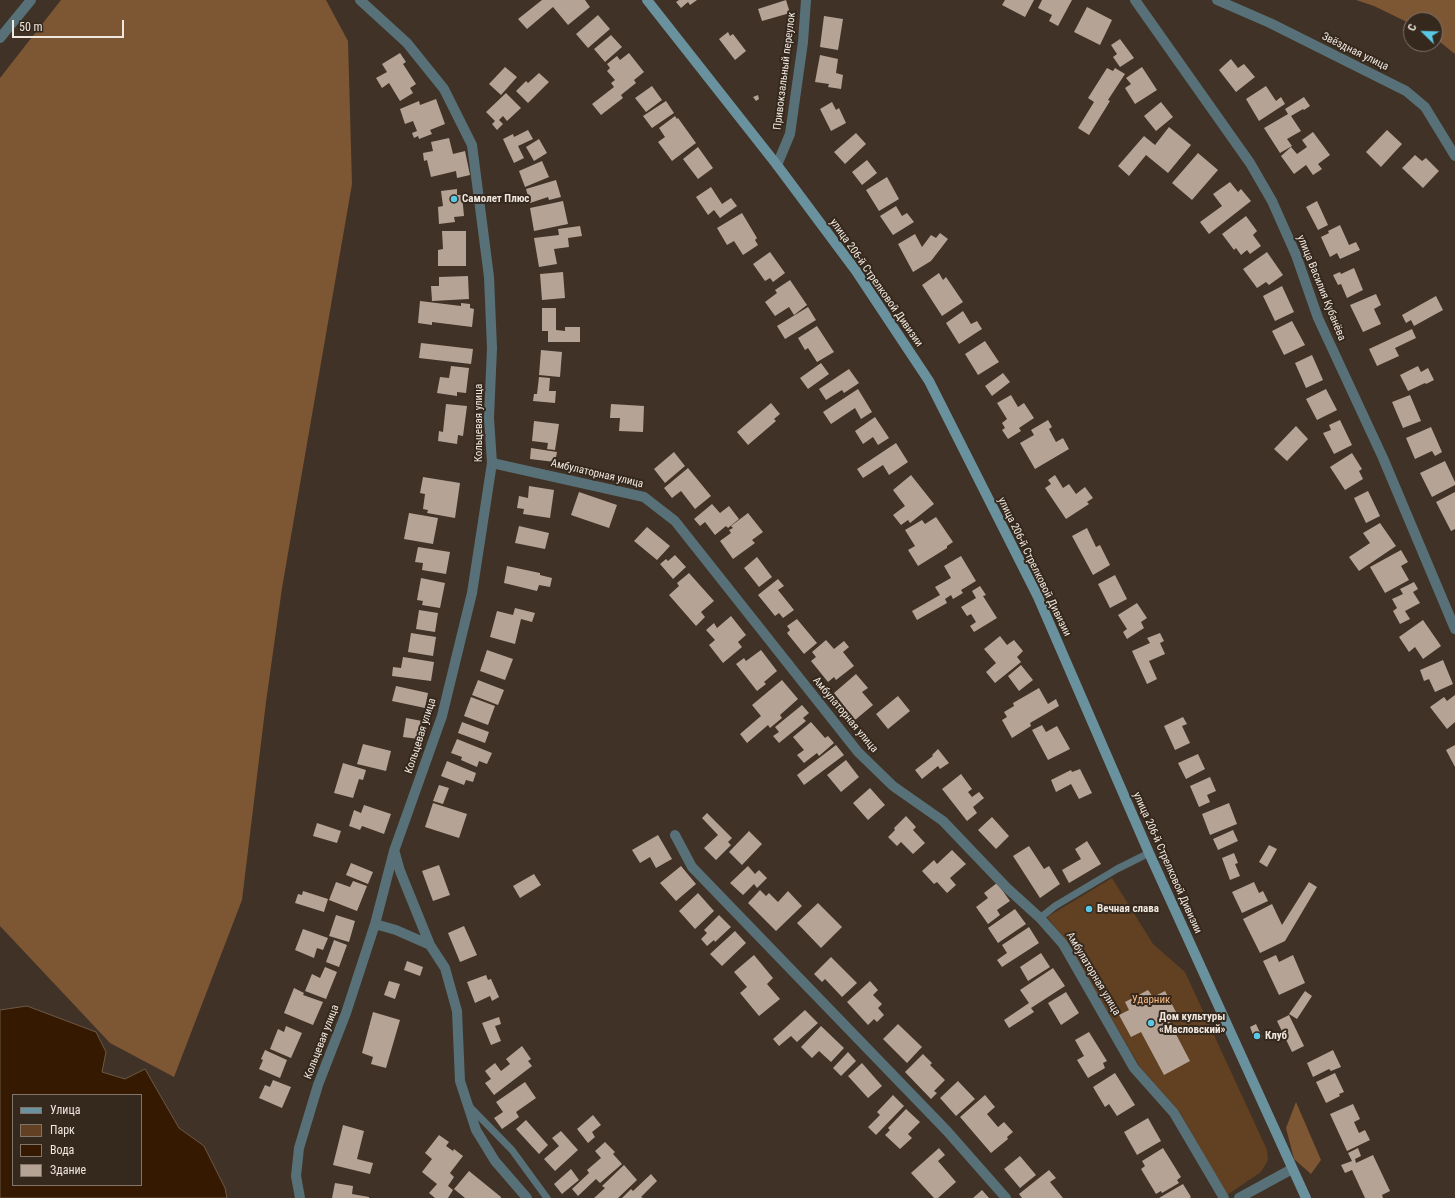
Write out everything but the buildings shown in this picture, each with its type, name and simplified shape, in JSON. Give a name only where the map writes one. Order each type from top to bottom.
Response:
[{"type":"main road","name":"улица 206-й Стрелковой Дивизии","points":[[647,0],[777,165],[856,271],[929,381],[1038,597],[1149,853],[1306,1198]]},
{"type":"street","points":[[0,38],[31,0]]},
{"type":"street","name":"Кольцевая улица","points":[[300,1198],[296,1176],[299,1148],[318,1085],[346,1013],[375,924],[394,851],[442,716],[472,593],[492,463],[489,418],[492,348],[489,277],[472,145],[444,89],[407,43],[360,0]]},
{"type":"street","name":"Привокзальный переулок","points":[[777,165],[790,134],[803,42],[806,0]]},
{"type":"street","name":"улица Василия Кубанёва","points":[[1135,0],[1250,163],[1272,201],[1296,255],[1318,318],[1383,458],[1455,629]]},
{"type":"street","name":"Звёздная улица","points":[[1217,0],[1270,23],[1406,90],[1425,107],[1455,156]]},
{"type":"street","name":"Амбулаторная улица","points":[[492,463],[644,497],[675,521],[858,752],[893,786],[943,821],[1007,888],[1040,918],[1063,944],[1134,1068],[1174,1113],[1224,1198]]},
{"type":"street","points":[[675,835],[692,867],[947,1131],[1006,1198]]},
{"type":"street","points":[[394,851],[400,871],[430,945],[445,968],[457,1011],[460,1081],[476,1130],[495,1161],[527,1198]]},
{"type":"street","points":[[375,924],[396,930],[430,945]]},
{"type":"street","points":[[1239,1198],[1292,1169]]},
{"type":"lane","points":[[1040,918],[1054,906],[1117,869],[1149,853]]},
{"type":"lane","points":[[468,1105],[512,1150],[547,1198]]},
{"type":"green space","name":"Ударник","points":[[1112,878],[1153,944],[1185,972],[1267,1150],[1268,1160],[1261,1172],[1227,1195],[1179,1111],[1140,1067],[1067,942],[1047,917]]},
{"type":"shaded area","points":[[61,0],[326,0],[348,41],[352,184],[282,588],[266,702],[242,900],[174,1077],[110,1043],[0,926],[0,78]]},
{"type":"shaded area","points":[[1356,0],[1455,0],[1455,54],[1443,44],[1443,12],[1403,12],[1403,20],[1374,6]]},
{"type":"shaded area","points":[[1296,1102],[1321,1160],[1311,1174],[1294,1159],[1286,1128]]},
{"type":"water","points":[[27,1006],[96,1032],[106,1052],[102,1072],[125,1079],[145,1069],[179,1128],[204,1146],[225,1188],[227,1198],[0,1198],[0,1010]]},
{"type":"place","name":"Самолет Плюс","points":[[454,199]]},
{"type":"place","name":"Вечная слава","points":[[1089,909]]},
{"type":"place","name":"Дом культуры «Масловский»","points":[[1151,1023]]},
{"type":"place","name":"Клуб","points":[[1257,1036]]}]
